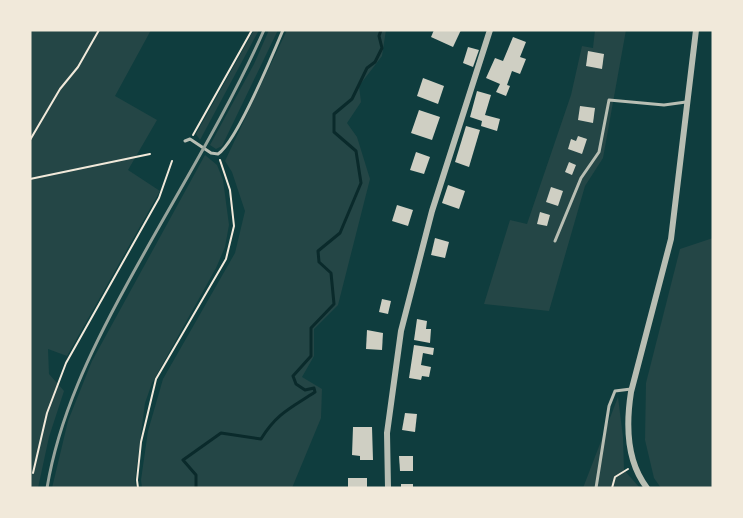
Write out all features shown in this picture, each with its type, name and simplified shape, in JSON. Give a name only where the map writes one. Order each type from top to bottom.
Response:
[{"type":"street","points":[[388,488],[387,433],[402,331],[432,211],[490,30]]},
{"type":"street","points":[[647,488],[636,468],[630,446],[627,417],[632,388],[671,239],[696,30]]},
{"type":"lane","points":[[185,141],[190,139],[211,153],[219,154],[225,150],[246,111],[283,30]]},
{"type":"lane","points":[[555,241],[581,178],[599,152],[609,100],[664,105],[688,102]]},
{"type":"lane","points":[[596,488],[609,406],[615,392],[632,388]]},
{"type":"path","points":[[30,140],[60,89],[78,67],[99,30]]},
{"type":"path","points":[[190,139],[252,30]]},
{"type":"path","points":[[30,178],[150,154]]},
{"type":"path","points":[[138,488],[141,442],[156,379],[226,260],[234,226],[230,190],[219,154]]},
{"type":"path","points":[[33,473],[46,413],[66,363],[159,198],[172,161]]},
{"type":"path","points":[[612,488],[615,477],[620,472],[636,468]]},
{"type":"shaded area","points":[[30,30],[151,30],[115,96],[157,120],[128,170],[160,191],[67,356],[48,349],[49,374],[64,391],[49,437],[38,488],[30,488]]},
{"type":"shaded area","points":[[254,30],[259,30],[200,140],[196,134]]},
{"type":"shaded area","points":[[269,30],[278,30],[222,146],[216,149],[210,145],[254,64]]},
{"type":"shaded area","points":[[287,30],[386,30],[382,56],[359,86],[361,102],[347,123],[357,137],[370,179],[338,305],[314,329],[314,356],[302,377],[322,389],[321,418],[292,488],[142,488],[141,480],[148,431],[163,379],[235,253],[245,211],[232,172],[225,161]]},
{"type":"shaded area","points":[[595,30],[626,30],[603,158],[585,186],[549,311],[484,304],[510,220],[527,224],[571,95],[582,46],[593,48]]},
{"type":"shaded area","points":[[205,155],[217,165],[223,180],[229,225],[225,247],[216,268],[152,383],[145,403],[135,480],[136,488],[52,488],[68,421],[92,361]]},
{"type":"shaded area","points":[[713,238],[713,488],[661,488],[654,478],[645,440],[646,383],[680,249]]},
{"type":"shaded area","points":[[618,397],[624,470],[640,488],[583,488]]},
{"type":"building","points":[[434,30],[461,30],[453,47],[431,37]]},
{"type":"building","points":[[513,37],[526,42],[520,57],[526,59],[520,74],[512,71],[506,96],[496,92],[500,84],[486,78],[495,58],[503,61]]},
{"type":"building","points":[[468,47],[479,50],[473,67],[463,63]]},
{"type":"building","points":[[588,51],[604,54],[602,69],[586,66]]},
{"type":"building","points":[[423,78],[444,86],[438,104],[417,96]]},
{"type":"building","points":[[477,91],[491,95],[485,115],[500,119],[497,131],[481,126],[482,121],[470,117]]},
{"type":"building","points":[[580,106],[595,108],[593,123],[578,120]]},
{"type":"building","points":[[419,110],[440,117],[432,140],[411,133]]},
{"type":"building","points":[[466,126],[480,130],[469,167],[455,162]]},
{"type":"building","points":[[578,136],[587,139],[582,154],[568,149],[571,139],[576,141]]},
{"type":"building","points":[[416,152],[430,157],[424,174],[410,170]]},
{"type":"building","points":[[569,162],[576,165],[572,175],[565,172]]},
{"type":"building","points":[[448,185],[465,191],[459,209],[442,203]]},
{"type":"building","points":[[551,187],[563,191],[558,206],[546,202]]},
{"type":"building","points":[[397,205],[413,210],[408,226],[392,221]]},
{"type":"building","points":[[540,212],[550,215],[547,226],[537,224]]},
{"type":"building","points":[[435,238],[449,242],[445,258],[431,255]]},
{"type":"building","points":[[382,299],[391,301],[388,314],[379,312]]},
{"type":"building","points":[[417,319],[427,321],[426,329],[431,329],[430,343],[414,340]]},
{"type":"building","points":[[367,330],[383,333],[382,350],[366,349]]},
{"type":"building","points":[[414,345],[434,348],[433,355],[423,353],[421,365],[431,367],[429,377],[422,376],[421,380],[409,378]]},
{"type":"building","points":[[405,413],[417,414],[415,432],[402,430]]},
{"type":"building","points":[[353,427],[372,427],[373,460],[360,460],[360,456],[352,455]]},
{"type":"building","points":[[399,456],[413,456],[413,471],[400,471]]},
{"type":"building","points":[[348,478],[367,478],[367,488],[348,488]]},
{"type":"building","points":[[401,484],[413,484],[413,488],[401,488]]},
{"type":"waterway","points":[[196,488],[196,475],[183,460],[221,433],[261,439],[279,417],[315,392],[314,388],[305,390],[296,384],[293,376],[311,356],[311,328],[334,304],[331,273],[319,262],[318,251],[340,233],[361,183],[356,151],[334,132],[334,114],[352,99],[367,68],[375,62],[382,48],[379,36],[381,30]]},
{"type":"railway","points":[[47,488],[59,435],[89,359],[126,286],[198,159],[264,30]]}]
